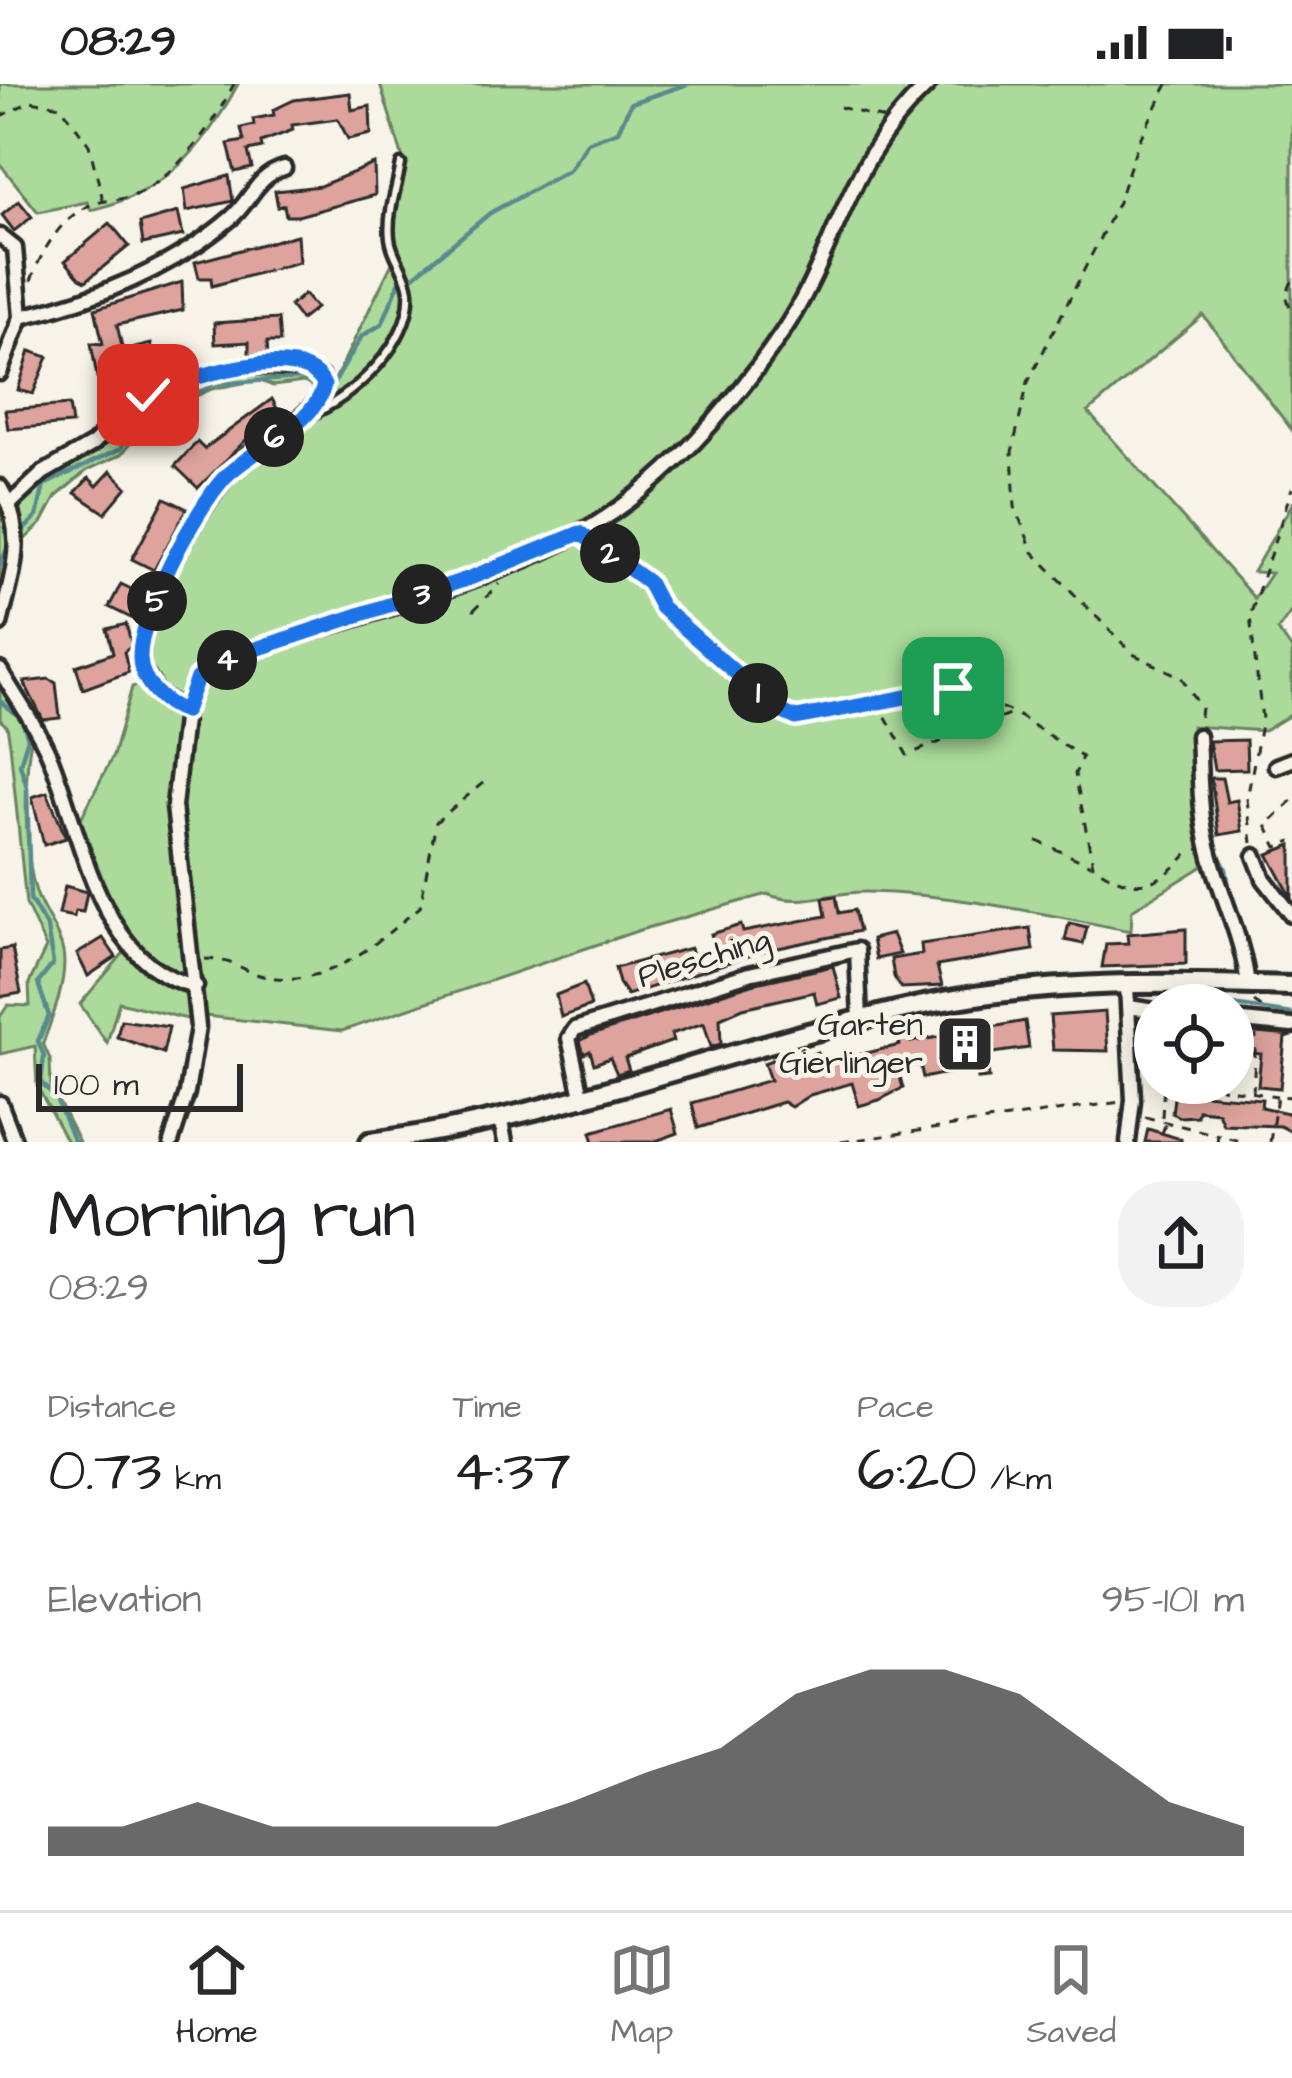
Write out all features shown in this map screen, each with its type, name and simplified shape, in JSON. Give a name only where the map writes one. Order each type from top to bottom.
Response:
[{"type":"main road","points":[[1254,993],[1292,986]]},
{"type":"main road","points":[[370,1142],[501,1121],[860,1019],[982,994],[1134,987]]},
{"type":"street","points":[[171,1142],[195,1054],[196,986],[174,833],[185,711],[197,678],[238,655],[470,578],[580,533],[671,464],[769,350],[802,298],[863,162],[891,122],[929,84]]},
{"type":"street","points":[[21,317],[134,280],[232,217],[264,177],[284,168]]},
{"type":"street","points":[[0,236],[15,248],[21,317],[0,374]]},
{"type":"street","points":[[10,504],[44,473],[93,444],[133,405],[193,376],[268,365],[314,371],[322,377],[322,395],[303,418],[243,460],[206,500],[148,621],[142,669],[159,695],[185,711]]},
{"type":"street","points":[[0,487],[10,504],[18,545],[0,624]]},
{"type":"street","points":[[0,670],[50,755],[81,846],[122,933],[141,961],[196,986]]},
{"type":"street","points":[[1198,736],[1205,833],[1230,928],[1246,959],[1250,984]]},
{"type":"street","points":[[1276,766],[1292,760]]},
{"type":"street","points":[[1255,856],[1264,879],[1292,915]]},
{"type":"street","name":"Plesching","points":[[583,1100],[569,1039],[574,1029],[749,974],[856,950],[860,1019]]},
{"type":"street","points":[[1126,986],[1133,1108],[1128,1142]]},
{"type":"street","points":[[1129,1006],[1134,1007]]},
{"type":"street","points":[[1254,1022],[1292,1026]]},
{"type":"street","points":[[0,1103],[15,1142]]},
{"type":"street","points":[[501,1121],[505,1142]]},
{"type":"lane","points":[[303,418],[330,407],[347,392],[397,340],[407,319],[408,285],[389,232],[401,164]]},
{"type":"path","points":[[21,317],[50,242],[77,213],[144,191],[178,164],[214,122],[234,84]]},
{"type":"path","points":[[1168,84],[1138,143],[1118,202],[1028,382],[1012,452],[1015,507],[1034,552],[1133,654],[1181,677],[1201,708],[1198,736]]},
{"type":"path","points":[[0,117],[31,101],[61,106],[89,145],[103,202]]},
{"type":"path","points":[[840,107],[891,122]]},
{"type":"path","points":[[1292,281],[1286,295],[1292,314]]},
{"type":"path","points":[[1255,856],[1247,799],[1262,718],[1250,616],[1292,488]]},
{"type":"path","points":[[580,533],[648,582],[661,607],[778,710],[796,718],[953,688],[1014,713],[1082,757],[1075,774],[1093,865]]},
{"type":"path","points":[[876,700],[907,755],[1014,713]]},
{"type":"path","points":[[191,959],[233,960],[261,976],[293,979],[322,976],[344,965],[421,907],[436,822],[489,778]]},
{"type":"path","points":[[1292,801],[1266,825],[1277,847],[1292,841]]},
{"type":"path","points":[[1037,841],[1117,881],[1141,885],[1164,877],[1205,833]]},
{"type":"path","points":[[1254,997],[1272,1014]]},
{"type":"path","points":[[1254,1085],[1258,1022]]},
{"type":"path","points":[[1254,1093],[1292,1097]]},
{"type":"path","points":[[1270,1142],[1277,1096]]},
{"type":"path","points":[[1162,1133],[1164,1104]]},
{"type":"path","points":[[842,1142],[1133,1108],[1218,1139],[1243,1142]]},
{"type":"green space","points":[[0,84],[238,84],[196,148],[161,180],[91,210],[87,202],[38,212],[0,164]]},
{"type":"green space","points":[[380,84],[923,84],[889,118],[859,160],[776,334],[673,454],[626,497],[512,557],[219,657],[191,679],[182,704],[171,701],[145,665],[150,628],[203,516],[240,468],[324,402],[397,253],[392,227],[405,165]]},
{"type":"green space","points":[[936,84],[1292,84],[1292,430],[1203,315],[1088,412],[1254,598],[1271,573],[1253,572],[1292,504],[1292,610],[1278,630],[1292,650],[1292,714],[1264,731],[1192,726],[1205,865],[1132,910],[1131,931],[933,897],[853,892],[791,899],[767,894],[640,930],[342,1031],[204,1016],[179,835],[193,696],[202,681],[238,659],[598,529],[752,382],[864,171],[903,115]]},
{"type":"green space","points":[[248,370],[289,370],[317,380],[316,389],[304,382],[273,386],[258,380],[212,389],[150,417],[122,454],[86,471],[56,497],[42,523],[22,542],[20,506],[45,475],[86,442],[176,388]]},
{"type":"green space","points":[[0,493],[15,537],[0,611]]},
{"type":"green space","points":[[0,677],[33,733],[26,788],[29,856],[36,892],[58,936],[64,963],[43,1043],[50,1059],[51,1087],[79,1142],[67,1142],[37,1086],[35,1046],[0,1054],[0,1017],[8,1005],[30,1006],[29,983],[46,948],[26,904],[10,744],[7,726],[0,720]]},
{"type":"green space","points":[[144,684],[178,721],[169,840],[189,981],[135,950],[77,826],[113,756],[132,687]]},
{"type":"green space","points":[[127,949],[152,973],[187,991],[191,1020],[119,1002],[107,1043],[80,1004]]},
{"type":"building","points":[[350,93],[352,110],[370,106],[371,134],[348,139],[338,119],[292,125],[293,130],[248,151],[252,168],[235,172],[228,144],[244,141],[241,128],[254,125],[253,119],[274,115],[273,110],[294,100]]},
{"type":"building","points":[[374,164],[375,195],[298,216],[286,216],[284,205],[278,207],[275,191],[320,186]]},
{"type":"building","points":[[229,176],[233,201],[187,211],[184,189]]},
{"type":"building","points":[[19,201],[32,217],[14,231],[2,215]]},
{"type":"building","points":[[178,212],[183,235],[143,244],[140,223]]},
{"type":"building","points":[[110,223],[129,246],[86,281],[65,261]]},
{"type":"building","points":[[297,235],[299,262],[212,286],[211,278],[199,278],[195,262]]},
{"type":"building","points":[[182,282],[183,310],[117,325],[123,351],[151,344],[157,371],[137,375],[134,361],[97,377],[91,343],[103,344],[95,309]]},
{"type":"building","points":[[304,294],[316,308],[301,320],[290,306]]},
{"type":"building","points":[[278,319],[280,342],[267,342],[268,354],[249,355],[249,342],[215,344],[214,323]]},
{"type":"building","points":[[30,351],[48,357],[33,394],[18,390]]},
{"type":"building","points":[[272,399],[282,418],[251,435],[198,488],[175,466],[197,442],[204,449]]},
{"type":"building","points":[[69,405],[72,424],[8,429],[5,410]]},
{"type":"building","points":[[111,471],[127,487],[105,513],[75,493],[89,478],[97,486]]},
{"type":"building","points":[[165,498],[187,509],[154,570],[132,559]]},
{"type":"building","points":[[121,584],[143,595],[131,618],[109,607]]},
{"type":"building","points":[[126,624],[132,646],[124,652],[129,672],[83,689],[76,666],[113,653],[107,629]]},
{"type":"building","points":[[49,679],[56,683],[60,718],[43,720],[24,682]]},
{"type":"building","points":[[1246,740],[1247,769],[1214,770],[1209,741]]},
{"type":"building","points":[[1211,778],[1222,778],[1227,802],[1237,800],[1242,831],[1219,835]]},
{"type":"building","points":[[47,792],[66,838],[44,845],[32,797]]},
{"type":"building","points":[[1292,845],[1292,898],[1268,854]]},
{"type":"building","points":[[65,886],[87,892],[83,912],[75,911],[74,917],[59,914]]},
{"type":"building","points":[[836,896],[839,913],[854,910],[859,931],[764,951],[627,995],[619,983],[615,968],[690,948],[692,956],[716,950],[711,934],[741,925],[743,932],[826,916],[823,898]]},
{"type":"building","points":[[1069,923],[1087,927],[1083,944],[1065,940]]},
{"type":"building","points":[[1030,928],[1033,950],[937,966],[942,986],[901,988],[894,977],[891,959],[922,954],[921,944]]},
{"type":"building","points":[[1186,929],[1186,964],[1102,967],[1106,944],[1128,943],[1127,934]]},
{"type":"building","points":[[892,934],[900,954],[876,959],[872,939]]},
{"type":"building","points":[[103,938],[116,957],[88,976],[77,954]]},
{"type":"building","points":[[12,948],[21,993],[0,997],[0,950]]},
{"type":"building","points":[[833,966],[841,998],[817,1004],[814,992],[743,1008],[720,1018],[721,1044],[711,1047],[704,1023],[671,1034],[673,1041],[625,1058],[629,1070],[617,1074],[610,1058],[594,1064],[590,1051],[584,1054],[580,1041],[591,1035],[752,984]]},
{"type":"building","points":[[584,984],[591,1006],[561,1017],[556,995]]},
{"type":"building","points":[[1105,1012],[1108,1051],[1053,1050],[1050,1016]]},
{"type":"building","points":[[121,1020],[169,1027],[163,1053],[117,1037]]},
{"type":"building","points":[[1025,1021],[1029,1048],[986,1054],[989,1078],[978,1079],[977,1067],[923,1078],[920,1064],[898,1069],[903,1088],[859,1106],[852,1083],[810,1095],[791,1107],[783,1102],[698,1128],[692,1103],[770,1080],[764,1063],[777,1058],[780,1067],[817,1052],[820,1064],[900,1045],[896,1024],[907,1022],[911,1042]]},
{"type":"building","points":[[1254,1033],[1292,1036],[1285,1038],[1280,1088],[1258,1086],[1261,1054],[1254,1053]]},
{"type":"building","points":[[1254,1098],[1262,1099],[1261,1107],[1292,1114],[1292,1132],[1280,1126],[1223,1124],[1218,1112],[1198,1110],[1197,1116],[1179,1117],[1172,1113],[1173,1104],[1254,1104]]},
{"type":"building","points":[[671,1109],[678,1133],[653,1142],[594,1142],[591,1132]]},
{"type":"building","points":[[1148,1129],[1181,1139],[1181,1142],[1145,1142]]},
{"type":"waterway","points":[[414,276],[490,213],[569,170],[588,142],[618,131],[631,103],[688,84]]},
{"type":"waterway","points":[[331,388],[362,336],[382,324],[400,281]]},
{"type":"waterway","points":[[22,532],[37,516],[44,485],[120,449],[144,413],[179,403],[213,384],[301,378],[317,387]]},
{"type":"waterway","points":[[0,566],[10,541]]},
{"type":"waterway","points":[[0,701],[22,719],[28,738],[20,764],[27,787],[30,899],[47,928],[53,964],[38,983],[49,1016],[38,1041],[44,1056],[41,1083],[55,1096],[74,1142]]},
{"type":"waterway","points":[[1215,848],[1226,869],[1231,899]]},
{"type":"waterway","points":[[1254,1008],[1292,1014]]},
{"type":"place","name":"Garten Gierlinger","points":[[965,1044]]},
{"type":"route","points":[[148,395],[193,376],[246,366],[314,371],[324,385],[322,395],[303,418],[243,460],[206,500],[158,600],[142,638],[142,669],[159,695],[180,710],[185,711],[197,678],[238,655],[470,578],[580,533],[648,582],[661,607],[778,710],[796,718],[953,688]]}]
